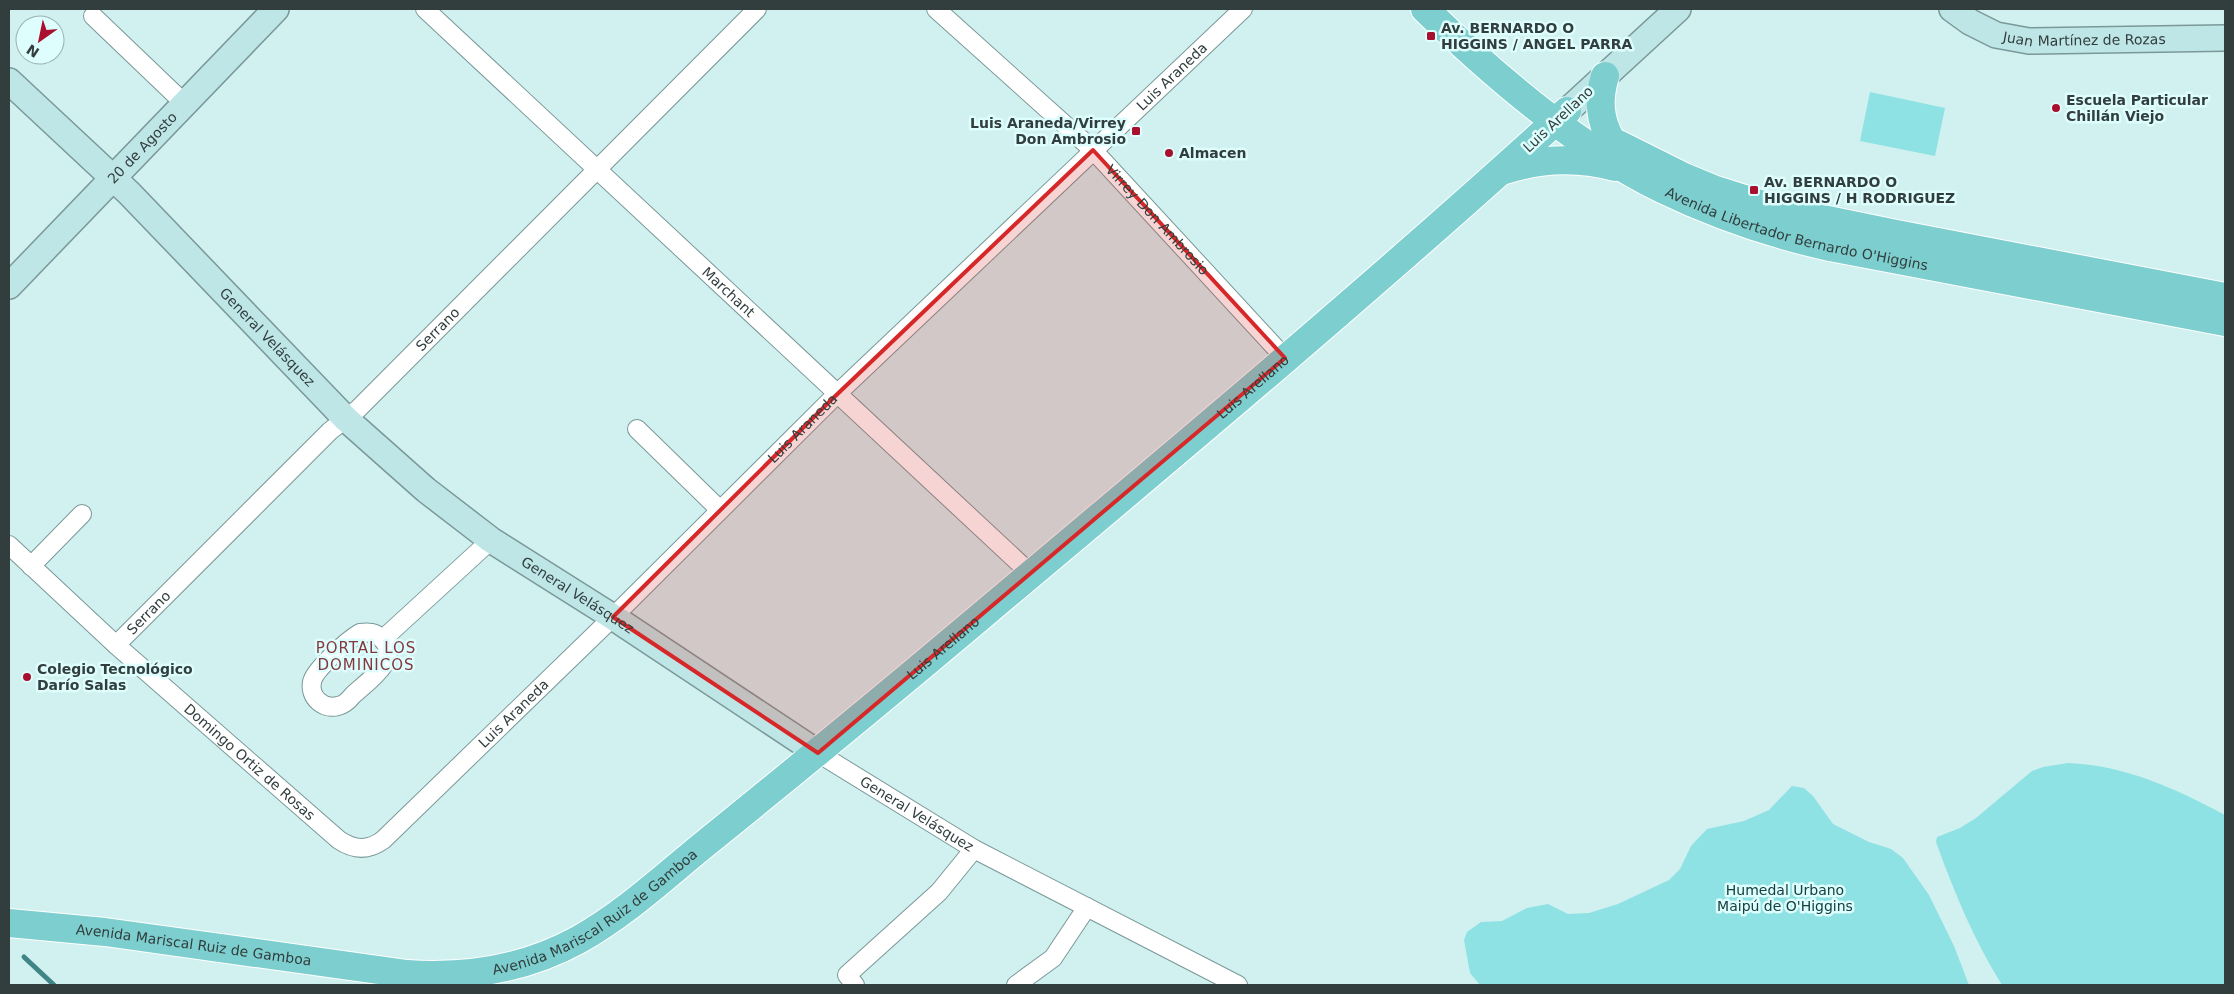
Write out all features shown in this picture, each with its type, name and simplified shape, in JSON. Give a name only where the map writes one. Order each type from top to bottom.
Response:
[{"type":"main road","name":"Avenida Libertador Bernardo O'Higgins","points":[[1425,9],[1481,61],[1561,116],[1635,175],[1698,206],[1736,221],[1793,239],[1892,260],[2225,322]]},
{"type":"main road","name":"Avenida Libertador Bernardo O'Higgins","points":[[1447,9],[1561,116],[1646,159],[1713,189],[1779,210],[2225,296]]},
{"type":"main road","points":[[1605,76],[1601,88],[1600,110],[1611,140]]},
{"type":"main road","name":"Luis Arellano","points":[[818,753],[1285,358],[1503,170],[1561,116]]},
{"type":"main road","points":[[1503,170],[1532,162],[1562,160],[1600,163],[1635,175]]},
{"type":"main road","name":"Avenida Mariscal Ruiz de Gamboa","points":[[9,923],[105,932],[407,974],[457,975],[506,968],[553,952],[596,930],[818,753]]},
{"type":"street","name":"20 de Agosto","points":[[9,286],[276,9]]},
{"type":"street","name":"Marchant","points":[[425,9],[839,392],[1031,574]]},
{"type":"street","name":"Serrano","points":[[116,645],[323,438],[365,402],[756,9]]},
{"type":"street","name":"Virrey Don Ambrosio","points":[[936,9],[1093,150],[1285,358]]},
{"type":"street","name":"Luis Araneda","points":[[363,849],[370,848],[383,840],[613,617],[839,392],[1243,9]]},
{"type":"street","name":"Luis Arellano","points":[[1561,116],[1678,9]]},
{"type":"street","name":"Juan Martínez de Rozas","points":[[1952,9],[1983,29],[2021,40],[2225,38]]},
{"type":"street","points":[[93,16],[185,104]]},
{"type":"street","name":"General Velásquez","points":[[9,81],[151,214],[346,419],[426,490],[491,540],[613,617],[818,753],[974,849],[1238,985]]},
{"type":"street","points":[[637,429],[720,510]]},
{"type":"street","points":[[31,566],[82,514]]},
{"type":"street","points":[[383,639],[491,540]]},
{"type":"street","name":"Domingo Ortiz de Rosas","points":[[9,545],[116,645],[339,840],[354,848],[363,849]]},
{"type":"street","points":[[360,633],[371,633],[383,639],[388,652],[386,662],[346,702],[332,707],[318,701],[311,686],[318,671],[360,633]]},
{"type":"street","points":[[854,985],[847,975],[938,892],[974,849]]},
{"type":"street","points":[[1016,985],[1052,958],[1087,907]]},
{"type":"highlighted area","points":[[1093,150],[1285,358],[818,753],[613,617],[828,403]]},
{"type":"green space","points":[[1870,92],[1945,108],[1935,156],[1860,141]]},
{"type":"green space","points":[[2068,763],[2109,768],[2130,773],[2188,796],[2225,815],[2225,985],[2002,985],[1982,951],[1965,915],[1936,842],[1937,837],[1960,828],[1976,818],[2032,771],[2043,767]]},
{"type":"green space","name":"Humedal Urbano Maipú de O'Higgins","points":[[1792,786],[1804,788],[1813,796],[1833,824],[1869,842],[1891,849],[1903,858],[1929,895],[1954,946],[1969,985],[1480,985],[1470,973],[1464,940],[1467,932],[1481,922],[1502,921],[1527,908],[1548,904],[1568,914],[1589,913],[1618,904],[1669,880],[1680,869],[1691,846],[1707,829],[1744,821],[1769,810]]},
{"type":"waterway","points":[[24,957],[54,985]]},
{"type":"place","name":"Av. BERNARDO O HIGGINS / ANGEL PARRA","points":[[1431,36]]},
{"type":"place","name":"Escuela Particular Chillán Viejo","points":[[2056,108]]},
{"type":"place","name":"Luis Araneda/Virrey Don Ambrosio","points":[[1136,131]]},
{"type":"place","name":"Almacen","points":[[1169,153]]},
{"type":"place","name":"Av. BERNARDO O HIGGINS / H RODRIGUEZ","points":[[1754,190]]},
{"type":"place","name":"Colegio Tecnológico Darío Salas","points":[[27,677]]},
{"type":"district","name":"PORTAL LOS DOMINICOS","points":[[366,656]]}]
